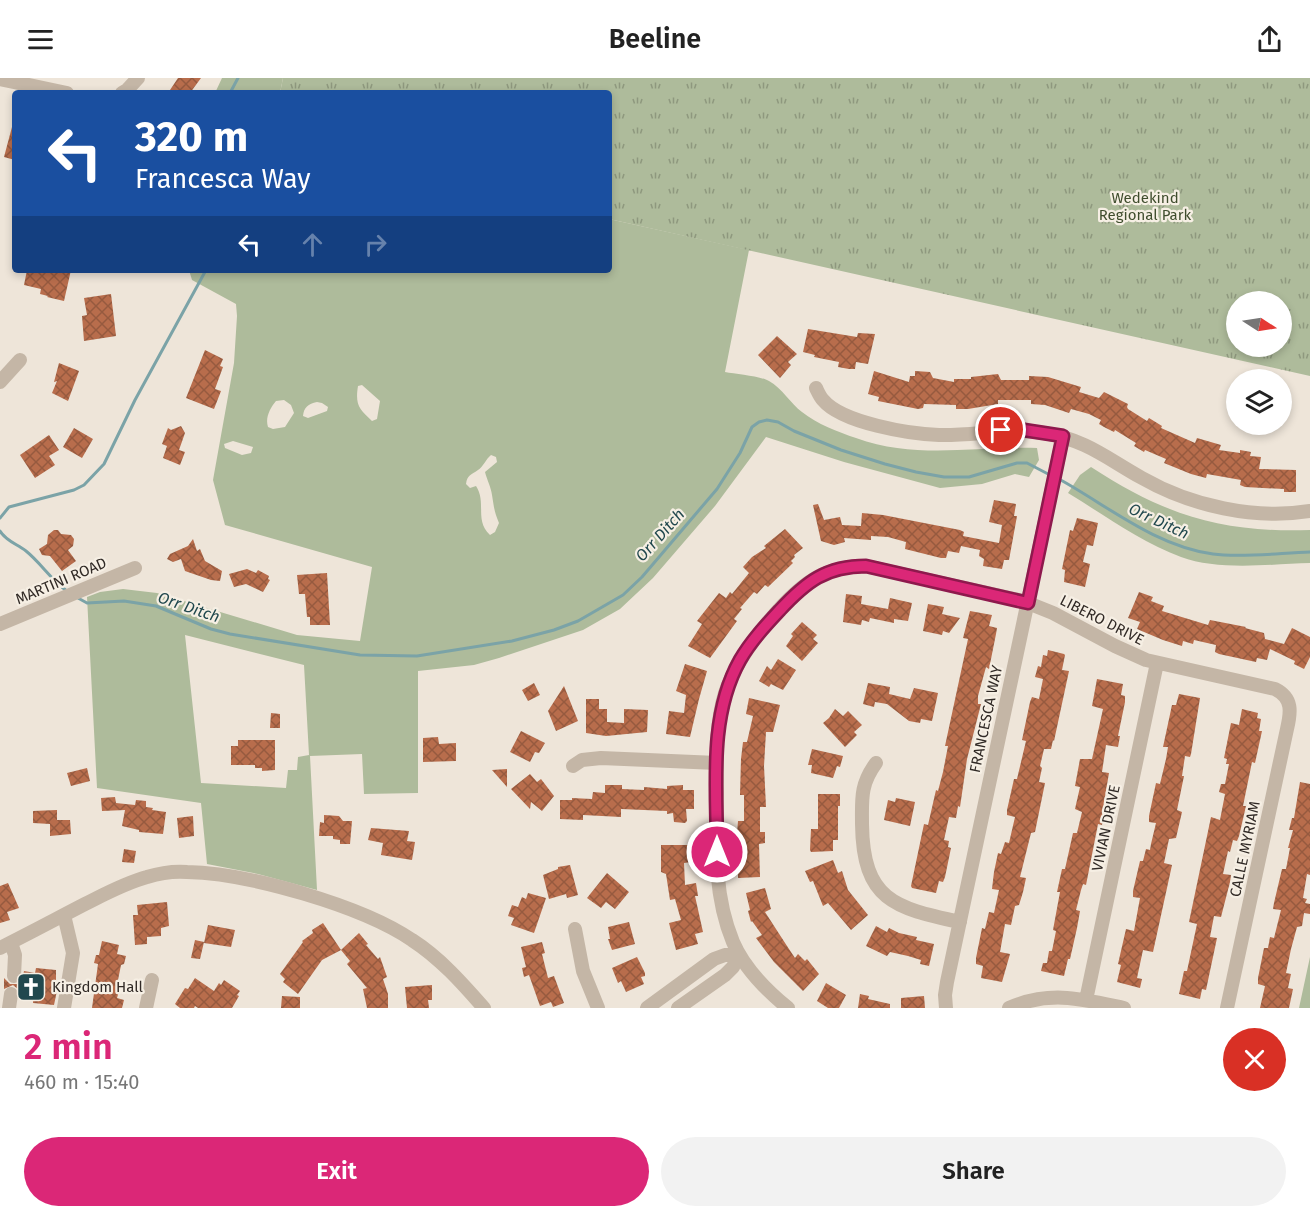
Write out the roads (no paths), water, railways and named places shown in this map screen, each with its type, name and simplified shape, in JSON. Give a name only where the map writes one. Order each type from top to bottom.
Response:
[{"type":"street","points":[[126,90],[138,78]]},
{"type":"street","points":[[0,79],[53,90]]},
{"type":"street","points":[[0,382],[20,360]]},
{"type":"street","points":[[816,388],[822,400],[840,413],[893,429],[941,435],[1024,430],[1063,436],[1088,445],[1142,478],[1182,496],[1245,511],[1282,514],[1310,512]]},
{"type":"street","name":"FRANCESCA WAY","points":[[946,1008],[947,982],[1063,436]]},
{"type":"street","name":"LIBERO DRIVE","points":[[788,1008],[765,987],[739,954],[724,917],[718,883],[718,728],[721,708],[741,658],[763,628],[796,592],[820,575],[850,566],[866,566],[1028,603],[1053,613],[1132,654],[1157,663],[1275,689],[1287,698]]},
{"type":"street","name":"MARTINI ROAD","points":[[0,624],[135,568]]},
{"type":"street","name":"VIVIAN DRIVE","points":[[1086,1000],[1157,663]]},
{"type":"street","name":"CALLE MYRIAM","points":[[1227,1008],[1287,729],[1290,706],[1287,698]]},
{"type":"street","points":[[573,766],[582,760],[601,758],[717,763]]},
{"type":"street","points":[[876,763],[867,775],[862,793],[862,850],[870,875],[884,894],[906,909],[960,922]]},
{"type":"street","points":[[14,976],[15,955],[5,946],[129,883],[170,872],[201,873],[258,883],[351,910],[399,932],[447,968],[484,1008]]},
{"type":"street","points":[[64,915],[74,953],[64,1008]]},
{"type":"street","points":[[575,929],[583,971],[598,1008]]},
{"type":"street","points":[[647,1008],[714,959],[739,954],[733,967],[725,975],[678,1008]]},
{"type":"street","points":[[146,1008],[152,980]]},
{"type":"street","points":[[1009,1008],[1023,1002],[1052,996],[1124,1008]]},
{"type":"waterway","name":"Orr Ditch","points":[[232,90],[238,78]]},
{"type":"waterway","name":"Orr Ditch","points":[[0,518],[9,507],[74,490],[84,485],[104,464],[135,400],[204,273]]},
{"type":"waterway","name":"Orr Ditch","points":[[78,598],[87,603],[124,601],[156,606],[211,629],[230,634],[360,655],[417,656],[512,641],[554,630],[578,621],[623,595],[642,577],[717,489],[740,453],[752,427],[759,422],[767,420],[778,422],[841,450],[916,472],[944,477],[969,477],[1017,463],[1027,463],[1050,475]]},
{"type":"waterway","name":"Orr Ditch","points":[[1059,479],[1133,524],[1171,543],[1192,550],[1236,556],[1310,552]]},
{"type":"waterway","name":"Orr Ditch","points":[[0,531],[8,540],[31,556],[67,591]]},
{"type":"place","name":"Kingdom Hall","points":[[31,987]]},
{"type":"park label","name":"Wedekind Regional Park","points":[[1145,206]]}]
